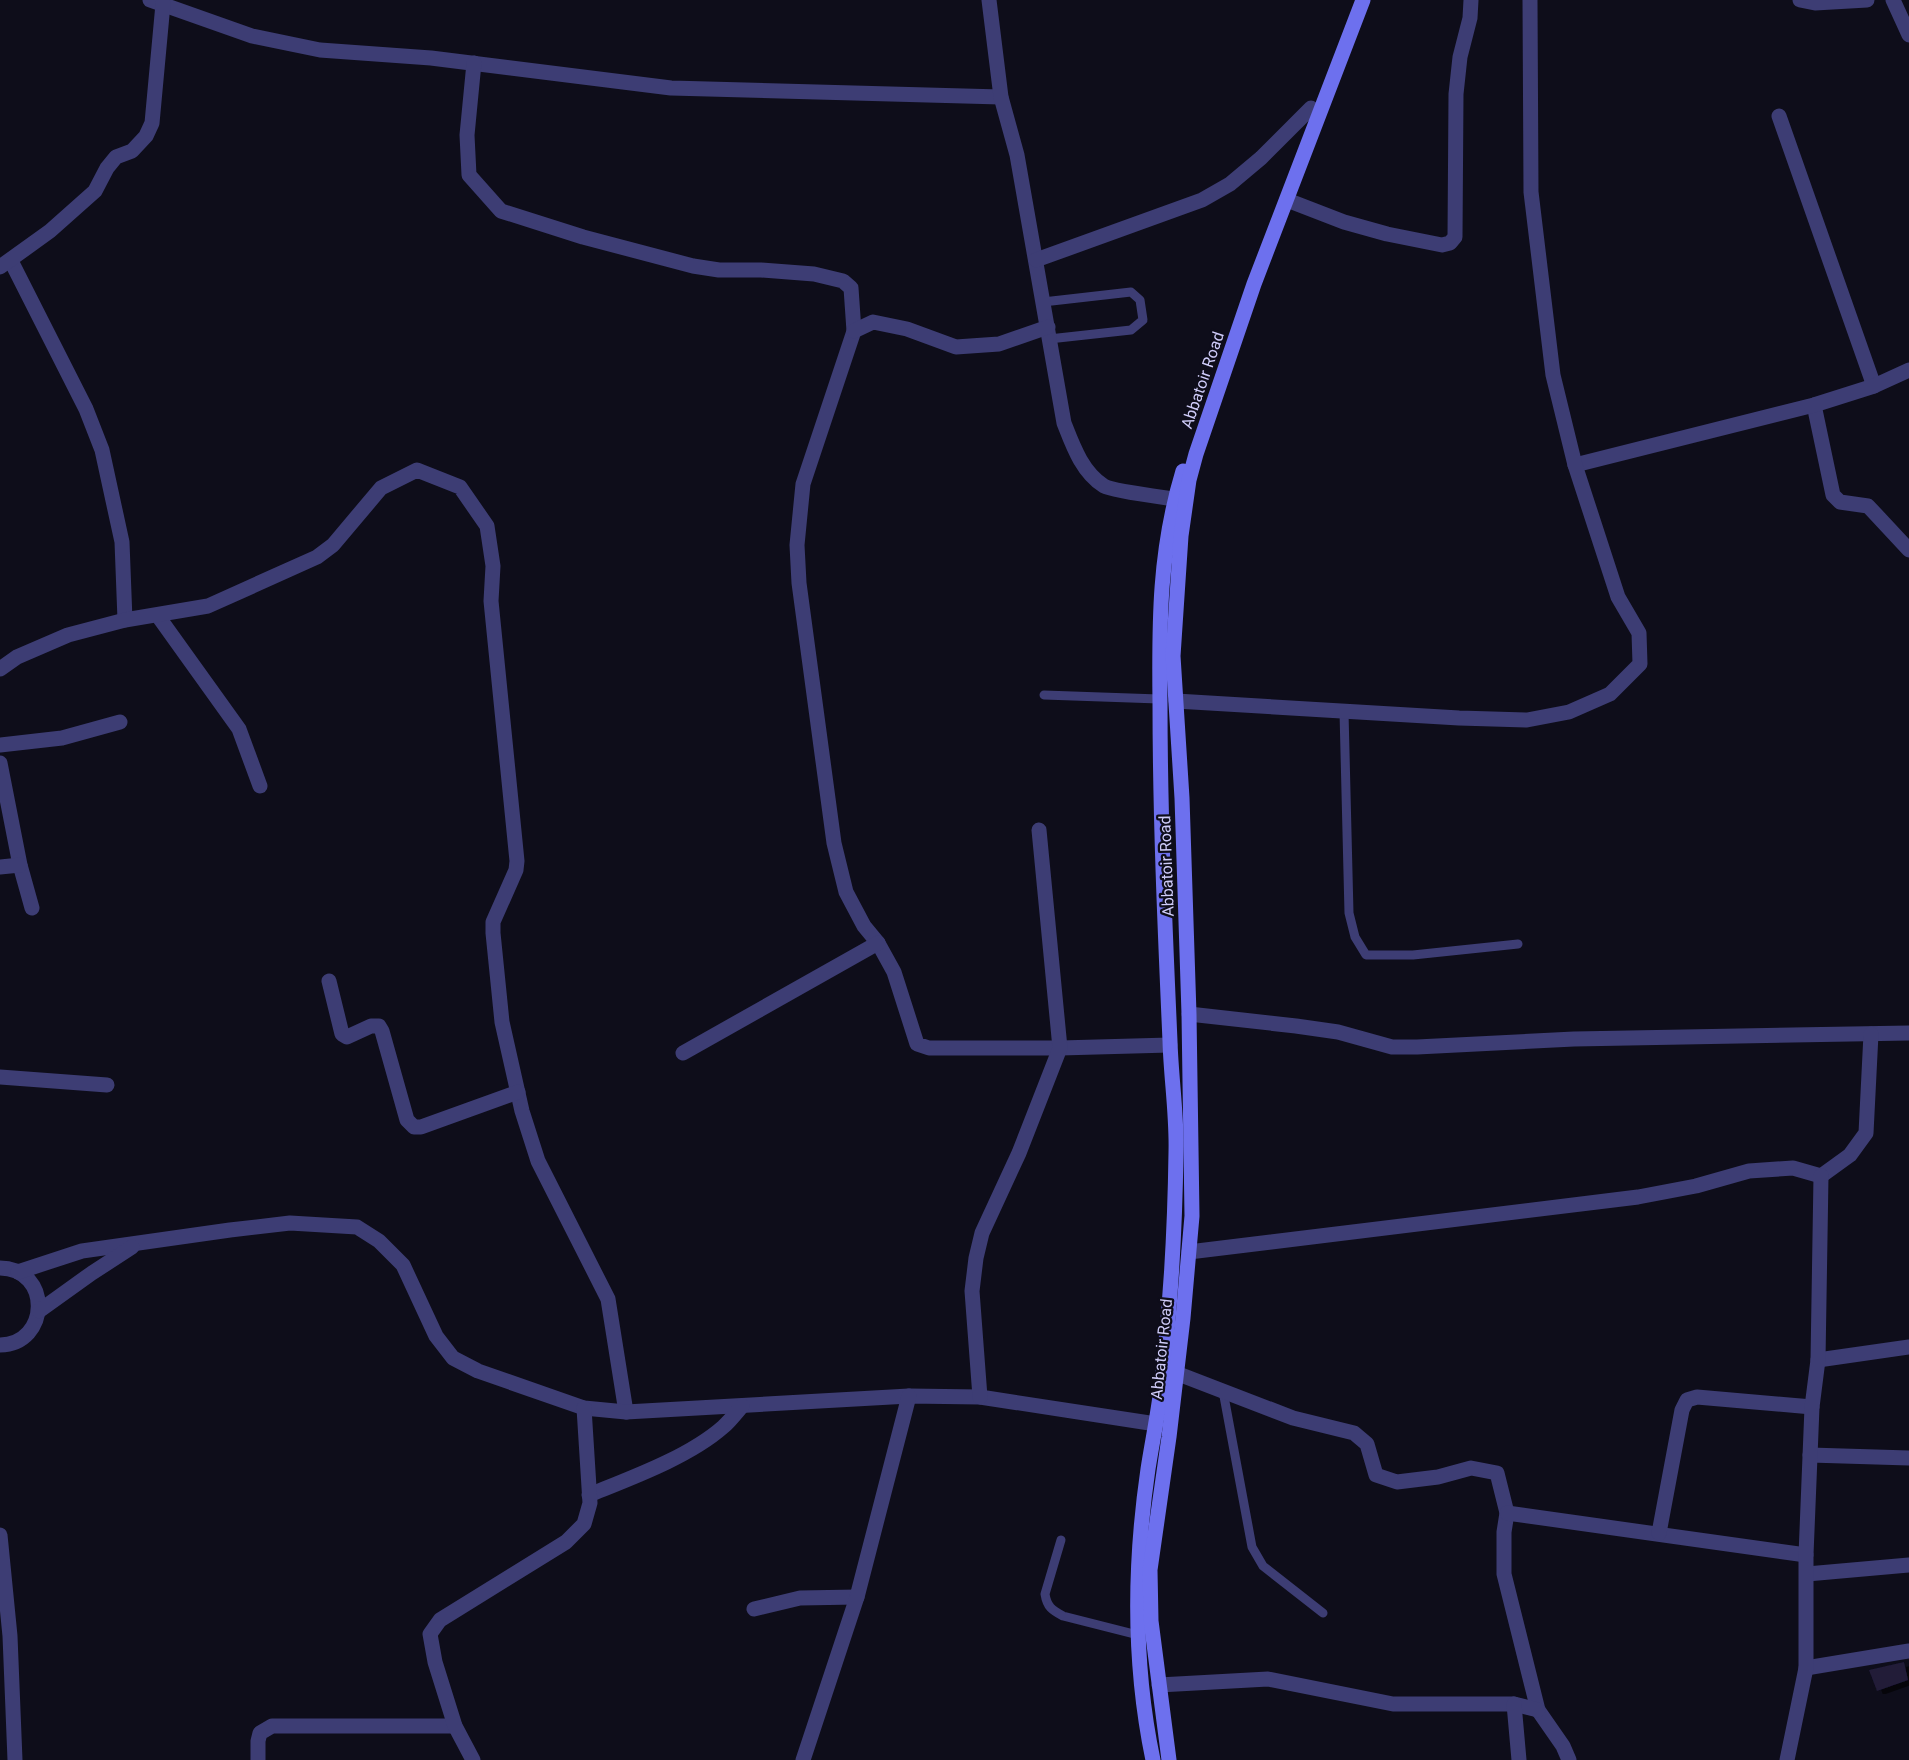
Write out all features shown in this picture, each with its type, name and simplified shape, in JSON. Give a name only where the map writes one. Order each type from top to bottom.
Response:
[{"type":"street","points":[[989,0],[1001,97],[1017,155],[1064,423],[1074,449],[1088,472],[1106,487],[1174,499]]},
{"type":"street","name":"Abbatoir Road","points":[[1153,1760],[1144,1704],[1138,1635],[1139,1549],[1148,1470],[1163,1374],[1172,1260],[1176,1149],[1160,774],[1161,575],[1174,499],[1209,385],[1352,0]]},
{"type":"street","name":"Abbatoir Road","points":[[1169,1760],[1151,1621],[1149,1570],[1176,1373],[1191,1216],[1189,1014],[1174,645],[1181,536],[1189,480],[1196,454],[1254,284],[1363,0]]},
{"type":"street","points":[[1287,200],[1344,222],[1387,234],[1442,245],[1450,243],[1455,237],[1456,94],[1460,57],[1470,18],[1471,0]]},
{"type":"street","points":[[1176,701],[1344,712],[1527,720],[1569,712],[1610,694],[1640,663],[1639,633],[1618,597],[1575,465],[1553,375],[1532,192],[1530,0]]},
{"type":"street","points":[[1800,0],[1815,3],[1867,0]]},
{"type":"street","points":[[1893,0],[1909,35]]},
{"type":"street","points":[[125,620],[122,542],[102,450],[86,409],[5,264],[50,231],[95,191],[116,156],[132,151],[147,136],[152,123],[156,2],[252,36],[320,50],[431,58],[671,88],[1001,97]]},
{"type":"street","points":[[474,63],[467,135],[469,175],[501,211],[583,237],[693,266],[719,270],[814,274],[843,281],[851,288],[854,331],[803,484],[797,545],[799,584],[834,843],[846,892],[864,926],[878,943],[894,972],[917,1044],[929,1048],[1170,1045]]},
{"type":"street","points":[[1036,260],[1202,200],[1230,184],[1261,158],[1311,108]]},
{"type":"street","points":[[1779,116],[1874,386]]},
{"type":"street","points":[[854,331],[873,322],[907,329],[956,347],[999,344],[1048,333]]},
{"type":"street","points":[[1575,465],[1814,405],[1874,386],[1909,370]]},
{"type":"street","points":[[1814,405],[1833,495],[1840,502],[1868,506],[1909,550]]},
{"type":"street","points":[[0,669],[17,657],[68,635],[125,620],[208,606],[317,557],[333,545],[381,488],[417,470],[460,487],[487,526],[493,566],[491,600],[518,861],[494,922],[493,933],[502,1022],[518,1092],[538,1161],[608,1299],[626,1412]]},
{"type":"street","points":[[158,616],[239,729],[260,786]]},
{"type":"street","points":[[0,745],[62,738],[120,722]]},
{"type":"street","points":[[0,764],[20,865],[32,908]]},
{"type":"street","points":[[980,1397],[972,1291],[976,1258],[982,1233],[1019,1153],[1060,1048],[1039,830]]},
{"type":"street","points":[[0,867],[20,865]]},
{"type":"street","points":[[683,1053],[878,943]]},
{"type":"street","points":[[329,981],[342,1034],[347,1037],[371,1026],[379,1026],[382,1031],[407,1120],[414,1127],[421,1127],[518,1092]]},
{"type":"street","points":[[1189,1014],[1338,1032],[1392,1047],[1574,1039],[1909,1033]]},
{"type":"street","points":[[1821,1176],[1850,1155],[1866,1132],[1871,1034]]},
{"type":"street","points":[[0,1077],[106,1085]]},
{"type":"street","points":[[1189,1252],[1638,1197],[1696,1186],[1749,1171],[1793,1168],[1821,1176]]},
{"type":"street","points":[[1787,1760],[1806,1668],[1806,1555],[1812,1407],[1818,1360],[1821,1176]]},
{"type":"street","points":[[6,1267],[82,1251],[290,1223],[357,1227],[380,1241],[403,1264],[436,1336],[453,1358],[478,1371],[584,1408],[626,1412],[909,1396],[980,1397],[1156,1424]]},
{"type":"street","points":[[0,1345],[15,1342],[24,1337],[31,1330],[39,1311],[135,1245]]},
{"type":"street","points":[[6,1267],[31,1283],[36,1292],[39,1311]]},
{"type":"street","points":[[1818,1360],[1909,1347]]},
{"type":"street","points":[[1176,1373],[1293,1418],[1354,1433],[1366,1444],[1376,1475],[1397,1482],[1438,1477],[1471,1468],[1497,1473],[1507,1514],[1504,1532],[1504,1574],[1538,1710],[1563,1746],[1569,1760]]},
{"type":"street","points":[[803,1760],[857,1597],[909,1396]]},
{"type":"street","points":[[1659,1533],[1683,1410],[1687,1400],[1697,1397],[1812,1407]]},
{"type":"street","points":[[589,1495],[645,1473],[693,1447],[724,1427],[742,1406]]},
{"type":"street","points":[[473,1760],[455,1726],[435,1662],[430,1634],[440,1620],[566,1542],[584,1524],[590,1503],[584,1408]]},
{"type":"street","points":[[1810,1455],[1909,1458]]},
{"type":"street","points":[[1507,1514],[1659,1533],[1806,1555]]},
{"type":"street","points":[[0,1535],[10,1636],[15,1760]]},
{"type":"street","points":[[1807,1574],[1909,1565]]},
{"type":"street","points":[[754,1609],[800,1598],[857,1597]]},
{"type":"street","points":[[1806,1668],[1909,1650]]},
{"type":"street","points":[[1159,1685],[1268,1679],[1393,1704],[1514,1704],[1538,1710]]},
{"type":"street","points":[[1514,1704],[1519,1760]]},
{"type":"street","points":[[258,1760],[260,1733],[272,1726],[455,1726]]},
{"type":"lane","points":[[1043,302],[1131,292],[1140,300],[1143,320],[1131,330],[1048,333]]},
{"type":"lane","points":[[1044,694],[1160,699]]},
{"type":"lane","points":[[1344,712],[1349,913],[1355,937],[1366,955],[1413,955],[1518,944]]},
{"type":"lane","points":[[1223,1391],[1251,1547],[1263,1566],[1323,1613]]},
{"type":"lane","points":[[1061,1540],[1045,1594],[1046,1603],[1052,1610],[1063,1616],[1138,1635]]},
{"type":"building","points":[[1904,1662],[1908,1680],[1877,1691],[1869,1670]]}]
